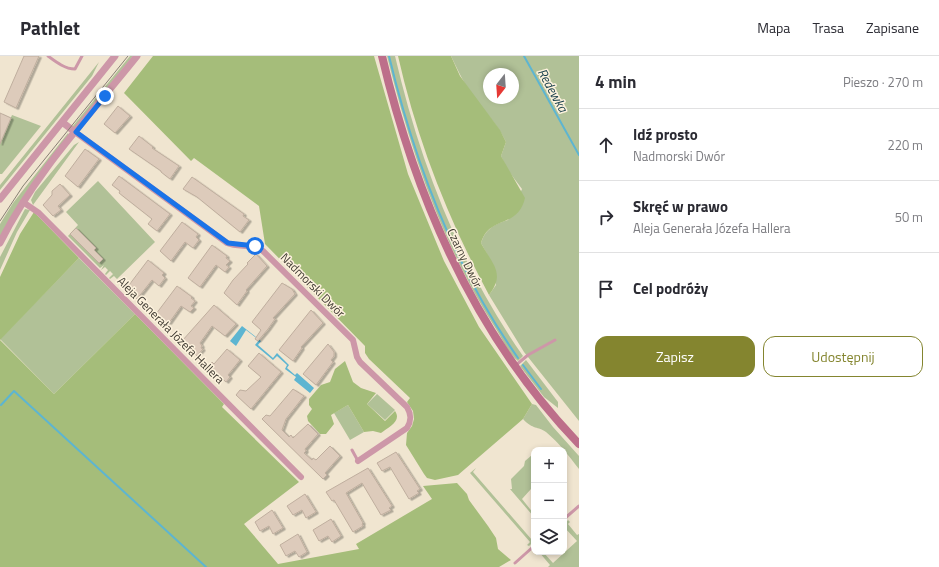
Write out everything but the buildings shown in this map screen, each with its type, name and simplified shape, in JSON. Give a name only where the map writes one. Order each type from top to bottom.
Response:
[{"type":"main road","name":"Czarny Dwór","points":[[382,56],[407,147],[438,232],[473,301],[514,366],[579,444]]},
{"type":"street","points":[[0,199],[114,56]]},
{"type":"street","points":[[0,244],[23,202],[76,132],[137,56]]},
{"type":"street","points":[[62,122],[76,132]]},
{"type":"street","name":"Nadmorski Dwór","points":[[76,132],[228,243],[252,246],[263,251],[353,340],[360,362],[407,407],[411,415],[407,428],[358,461]]},
{"type":"street","name":"Aleja Generała Józefa Hallera","points":[[23,202],[39,212],[301,477]]},
{"type":"lane","points":[[48,56],[57,63],[70,69],[76,69],[82,56]]},
{"type":"lane","points":[[514,366],[528,355],[555,340]]},
{"type":"lane","points":[[352,450],[358,461]]},
{"type":"lane","points":[[567,516],[579,506]]},
{"type":"lane","points":[[515,563],[531,549]]},
{"type":"green space","points":[[130,56],[133,56],[75,127],[72,127]]},
{"type":"green space","points":[[153,56],[374,56],[408,174],[444,261],[479,327],[532,404],[523,419],[458,475],[435,480],[427,478],[406,445],[407,433],[412,426],[414,419],[413,411],[407,402],[410,398],[369,359],[365,353],[365,346],[265,244],[259,206],[194,158],[191,161],[124,93]]},
{"type":"green space","points":[[387,56],[395,56],[405,96],[430,174],[461,250],[500,322],[523,356],[518,361],[509,351],[477,297],[444,231],[418,162],[396,92]]},
{"type":"green space","points":[[398,56],[451,56],[460,76],[500,130],[506,142],[501,156],[525,198],[521,208],[516,214],[490,229],[485,234],[481,243],[493,263],[497,274],[494,287],[489,295],[460,237],[435,178],[414,118]]},
{"type":"green space","points":[[451,56],[579,56],[579,421],[524,352],[489,295],[496,285],[487,254],[481,243],[485,234],[491,228],[508,220],[522,189],[507,169],[501,156],[506,142],[494,122],[470,92]]},
{"type":"green space","points":[[99,62],[92,76],[0,190],[0,185]]},
{"type":"green space","points":[[12,115],[41,126],[2,174],[0,174],[0,144]]},
{"type":"green space","points":[[68,133],[69,135],[0,239],[0,224],[13,203]]},
{"type":"green space","points":[[79,142],[33,205],[31,200],[35,192],[74,145]]},
{"type":"green space","points":[[98,181],[155,242],[117,279],[114,276],[110,279],[109,278],[113,274],[110,271],[106,275],[105,274],[108,270],[105,267],[101,270],[104,265],[100,268],[68,236],[78,225],[66,212]]},
{"type":"green space","points":[[25,209],[30,210],[17,232],[0,270],[0,257]]},
{"type":"green space","points":[[34,212],[79,258],[0,340],[0,277],[20,234]]},
{"type":"green space","points":[[79,258],[135,314],[54,394],[0,339]]},
{"type":"green space","points":[[135,314],[224,404],[222,407],[299,482],[244,524],[278,564],[359,549],[356,544],[432,499],[423,486],[457,483],[467,494],[469,500],[496,538],[498,549],[511,560],[499,567],[0,567],[0,340],[54,394]]},
{"type":"green space","points":[[526,360],[558,402],[558,408],[544,397],[520,366]]},
{"type":"green space","points":[[345,361],[353,382],[361,388],[376,393],[367,404],[385,421],[395,411],[397,415],[394,424],[381,433],[373,431],[364,432],[348,405],[331,415],[334,424],[326,434],[320,434],[308,421],[307,416],[312,409],[309,405],[309,399],[321,385],[330,382],[335,369]]},
{"type":"green space","points":[[377,394],[395,410],[385,420],[367,404]]},
{"type":"green space","points":[[532,404],[536,405],[579,456],[579,469],[567,454],[567,447],[561,447],[546,432],[530,425],[523,419]]},
{"type":"green space","points":[[348,405],[364,432],[350,440],[334,413]]},
{"type":"green space","points":[[531,456],[531,489],[522,499],[531,510],[531,514],[510,489],[512,489],[511,479],[524,466],[525,461]]},
{"type":"green space","points":[[476,468],[473,472],[531,539],[531,544],[529,546],[527,545],[530,542],[470,473]]},
{"type":"green space","points":[[568,520],[570,522],[568,524],[577,535],[579,534],[579,567],[548,567],[550,565],[542,555],[546,555],[553,563],[562,555],[567,555],[567,550],[577,541],[567,530]]},
{"type":"water","points":[[242,326],[261,341],[258,345],[273,358],[277,353],[289,365],[287,368],[295,375],[297,373],[314,388],[310,393],[294,380],[296,377],[285,369],[287,365],[277,356],[273,360],[255,345],[259,340],[246,330],[236,346],[230,341]]},
{"type":"waterway","points":[[389,56],[411,136],[439,213],[474,288],[518,358]]},
{"type":"waterway","name":"Redewka","points":[[524,56],[579,155]]},
{"type":"waterway","points":[[523,365],[541,389]]},
{"type":"waterway","points":[[1,405],[14,391],[206,567]]},
{"type":"tram line","points":[[0,221],[23,186],[128,56]]},
{"type":"route","points":[[105,96],[76,132],[228,243],[255,246]]}]
